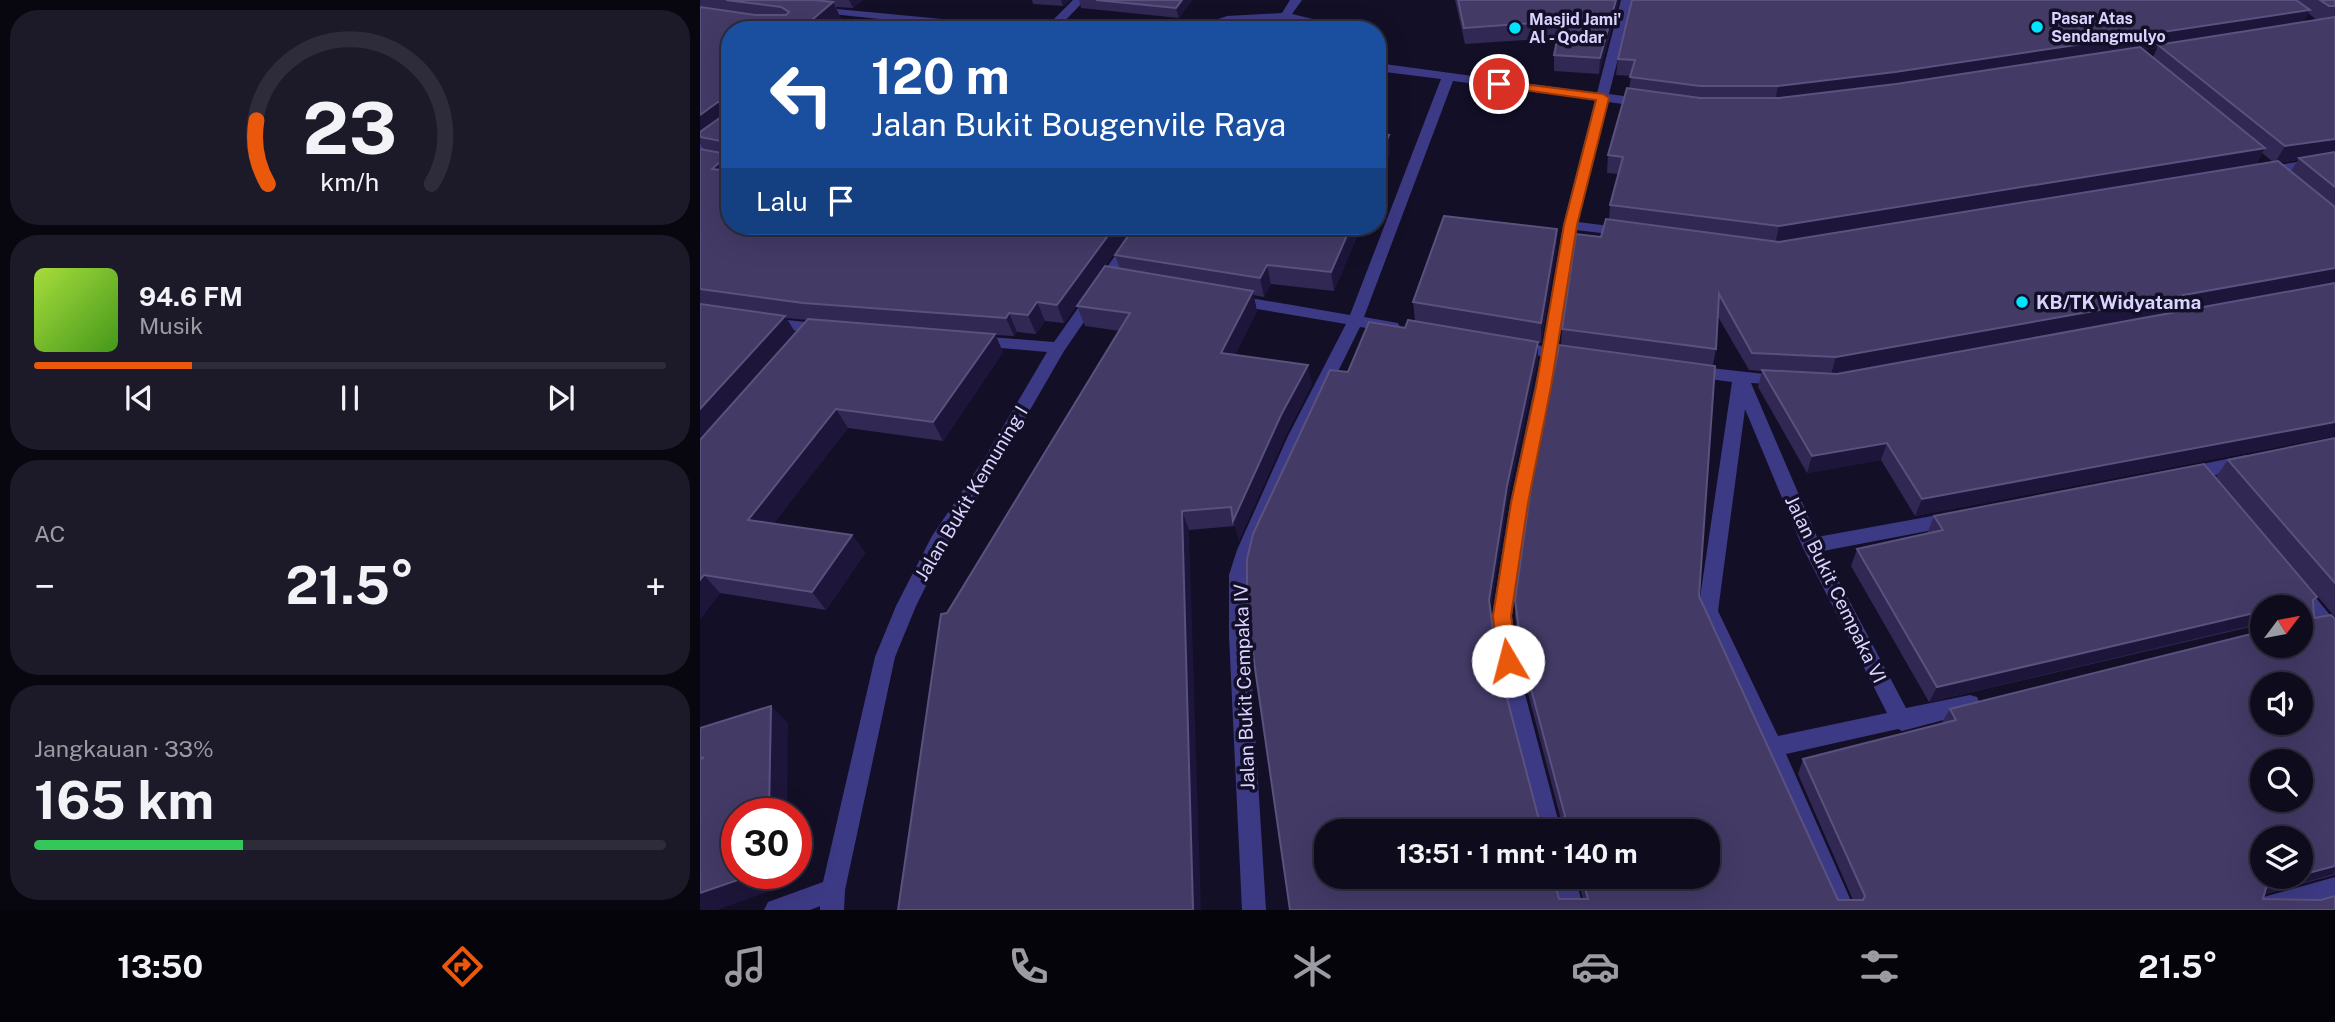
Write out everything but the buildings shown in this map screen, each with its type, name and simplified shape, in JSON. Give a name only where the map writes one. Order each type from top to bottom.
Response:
[{"type":"street","points":[[867,15],[886,0]]},
{"type":"street","points":[[1058,21],[1079,0]]},
{"type":"street","points":[[1285,16],[1296,0]]},
{"type":"street","points":[[1547,819],[1510,675],[1502,616],[1519,503],[1549,353],[1570,225],[1630,4]]},
{"type":"street","points":[[805,9],[931,21]]},
{"type":"street","points":[[1226,21],[1241,17],[1285,16],[1310,21]]},
{"type":"street","points":[[1386,68],[1657,104]]},
{"type":"street","name":"Jalan Bukit Cempaka IV","points":[[1254,910],[1239,636],[1239,575],[1246,550],[1297,436],[1355,321],[1448,77]]},
{"type":"street","points":[[703,157],[721,136]]},
{"type":"street","points":[[2248,174],[2335,160]]},
{"type":"street","points":[[1570,225],[1643,234]]},
{"type":"street","name":"Jalan Bukit Kemuning I","points":[[833,900],[873,705],[885,657],[906,606],[939,541],[990,464],[1058,348],[1115,279],[1138,235]]},
{"type":"street","points":[[1218,297],[1407,329]]},
{"type":"street","points":[[751,320],[841,331]]},
{"type":"street","points":[[797,349],[814,329]]},
{"type":"street","points":[[963,340],[1058,348]]},
{"type":"street","points":[[1497,344],[1590,358]]},
{"type":"street","points":[[1672,369],[1741,378],[1805,382]]},
{"type":"street","points":[[1741,378],[1708,611],[1772,747],[1843,910]]},
{"type":"street","name":"Jalan Bukit Cempaka VI","points":[[1741,378],[1811,546],[1902,721]]},
{"type":"street","points":[[2171,477],[2260,459]]},
{"type":"street","points":[[2198,472],[2216,493]]},
{"type":"street","points":[[1811,546],[1971,516]]},
{"type":"street","points":[[2287,577],[2329,627]]},
{"type":"street","points":[[1772,747],[1902,721],[1996,698]]},
{"type":"street","points":[[1567,889],[1573,910]]},
{"type":"street","points":[[2260,910],[2335,889]]},
{"type":"street","points":[[776,910],[833,900]]},
{"type":"place","name":"Pasar Atas Sendangmulyo","points":[[2037,27]]},
{"type":"place","name":"Masjid Jami' Al - Qodar","points":[[1515,28]]},
{"type":"place","name":"KB/TK Widyatama","points":[[2022,302]]},
{"type":"route","points":[[1499,84],[1603,98],[1570,225],[1544,387],[1519,503],[1502,616],[1508,661]]}]
